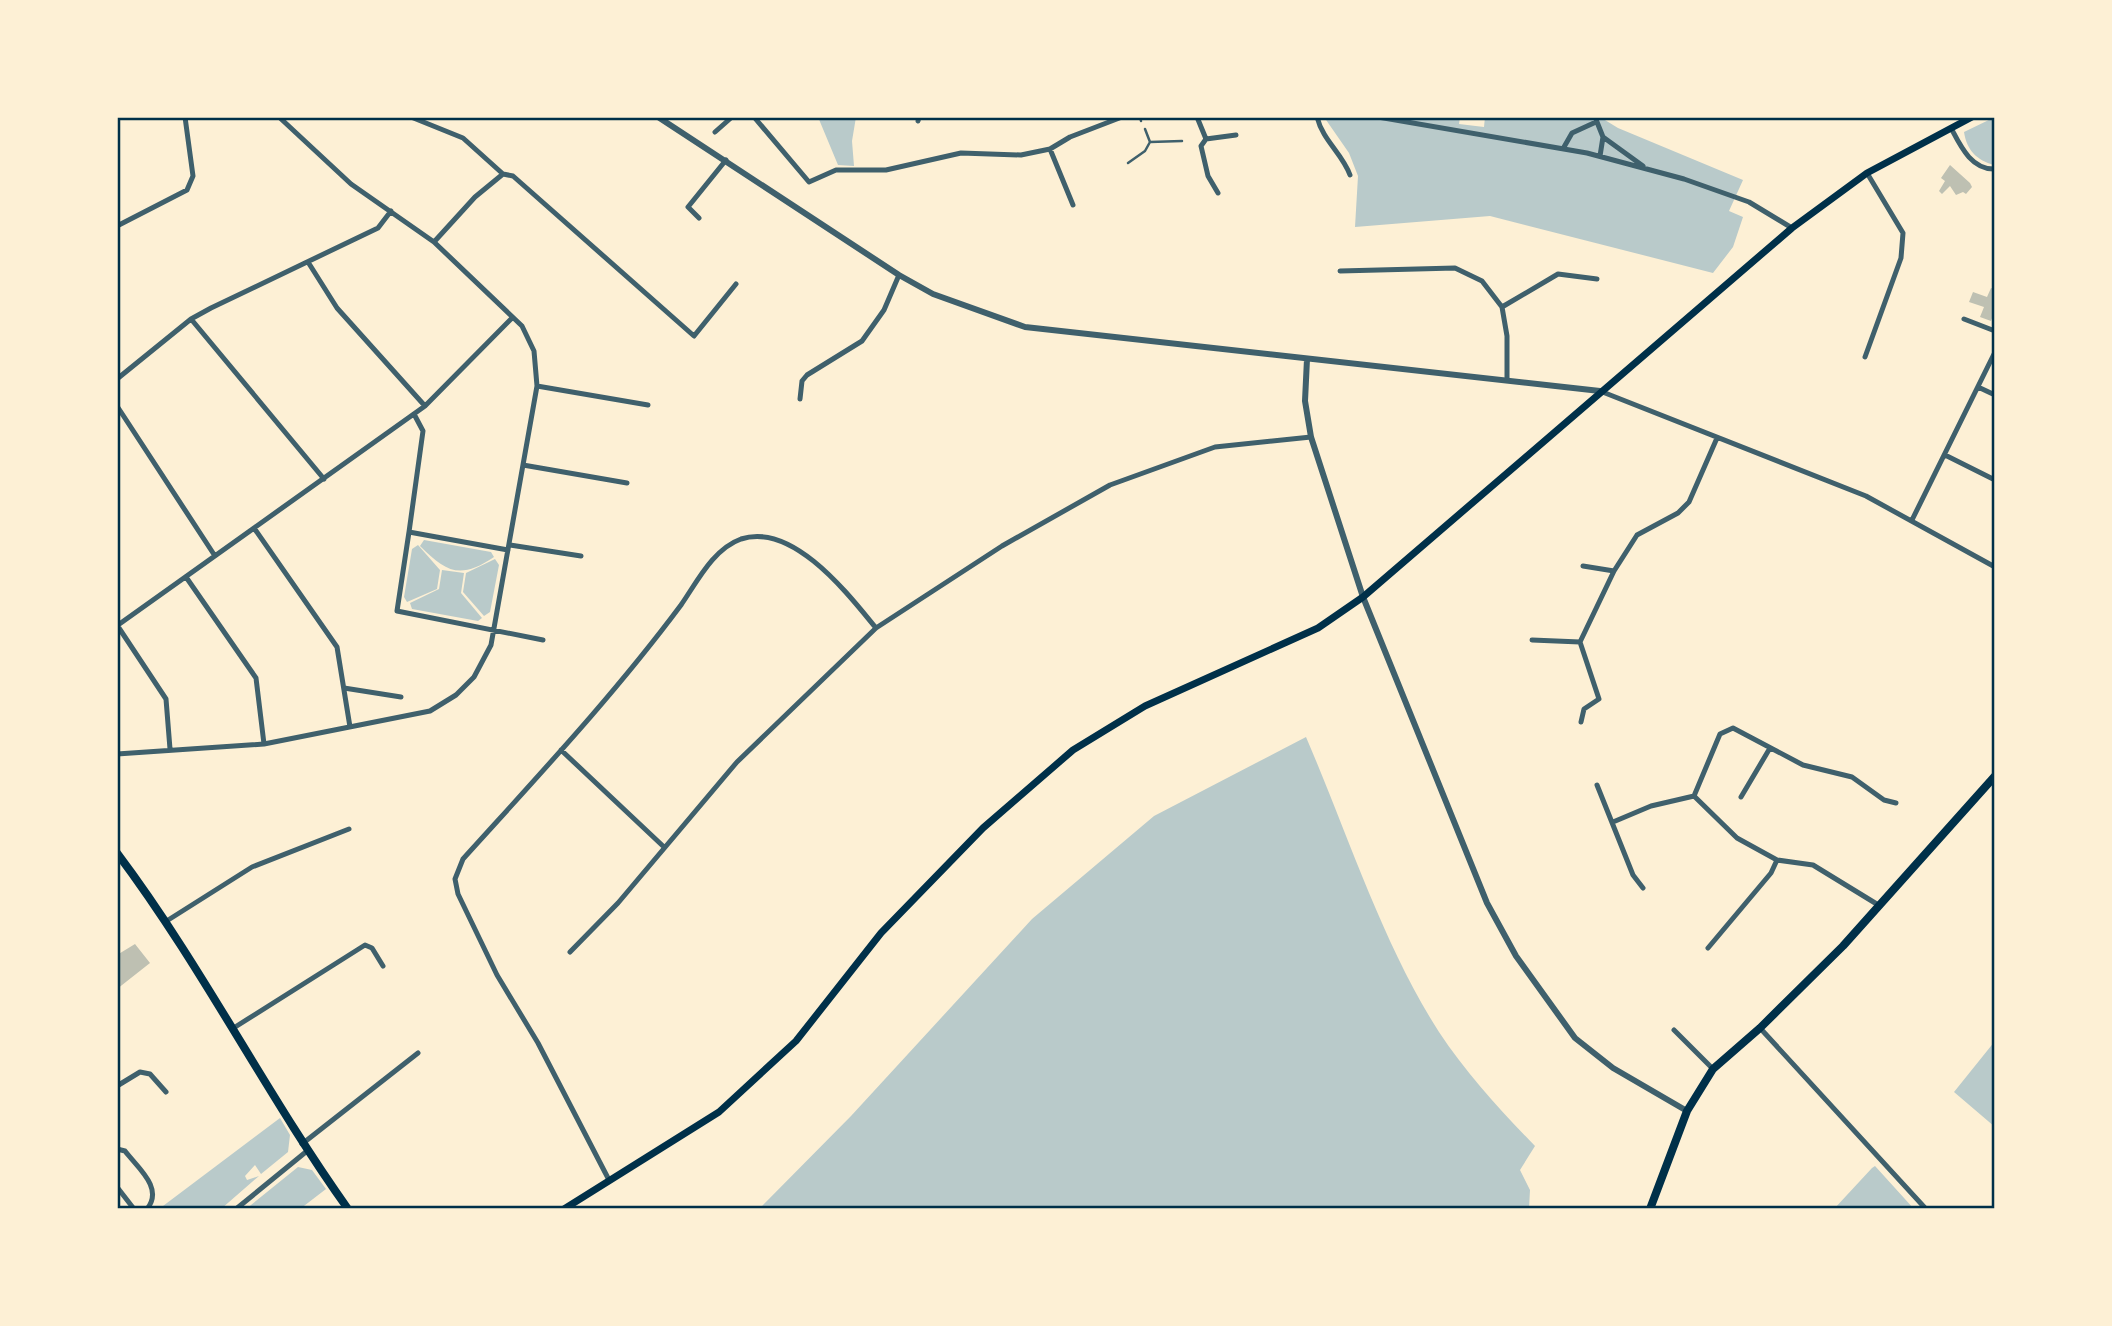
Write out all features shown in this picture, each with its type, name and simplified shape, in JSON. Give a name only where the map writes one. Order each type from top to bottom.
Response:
[{"type":"main road","points":[[564,1209],[719,1112],[796,1041],[881,933],[983,828],[1073,750],[1145,706],[1318,628],[1363,597],[1792,228],[1867,173],[1972,117]]},
{"type":"main road","points":[[1650,1209],[1687,1111],[1713,1069],[1760,1028],[1880,906],[1995,776]]},
{"type":"main road","points":[[117,853],[165,922],[305,1147],[348,1209]]},
{"type":"street","points":[[117,226],[187,190],[193,176],[185,117]]},
{"type":"street","points":[[117,754],[264,744],[430,711],[444,704],[474,677],[491,645],[537,386],[534,351],[522,327],[434,242],[351,184],[279,117]]},
{"type":"street","points":[[411,117],[463,138],[503,174],[513,176],[694,336],[736,284]]},
{"type":"street","points":[[658,117],[901,276],[933,294],[1024,327],[1600,391],[1866,496],[1995,567]]},
{"type":"street","points":[[715,132],[732,117]]},
{"type":"street","points":[[754,117],[808,182],[836,170],[886,170],[961,153],[1021,155],[1050,149],[1070,137],[1122,117]]},
{"type":"street","points":[[1197,117],[1206,139]]},
{"type":"street","points":[[1317,117],[1328,144],[1342,157],[1350,175]]},
{"type":"street","points":[[1378,117],[1564,147],[1600,156],[1749,202],[1792,228]]},
{"type":"street","points":[[1564,147],[1572,133],[1595,120],[1603,137],[1649,170]]},
{"type":"street","points":[[1951,128],[1964,152],[1981,166],[1995,169]]},
{"type":"street","points":[[1218,193],[1202,157],[1201,146],[1206,139],[1236,135]]},
{"type":"street","points":[[1600,156],[1603,137]]},
{"type":"street","points":[[1050,149],[1073,205]]},
{"type":"street","points":[[699,218],[688,207],[726,160]]},
{"type":"street","points":[[1865,357],[1902,258],[1903,233],[1867,173]]},
{"type":"street","points":[[434,242],[475,197],[503,174]]},
{"type":"street","points":[[117,379],[191,319],[378,228],[391,211]]},
{"type":"street","points":[[308,262],[337,308],[425,406]]},
{"type":"street","points":[[1340,271],[1455,268],[1482,281],[1502,307],[1507,336],[1507,379]]},
{"type":"street","points":[[1502,307],[1558,274],[1597,279]]},
{"type":"street","points":[[800,398],[802,381],[807,374],[862,341],[873,329],[901,276]]},
{"type":"street","points":[[170,749],[166,699],[117,625],[425,406],[512,318]]},
{"type":"street","points":[[191,319],[324,479]]},
{"type":"street","points":[[1964,319],[1995,331]]},
{"type":"street","points":[[1912,520],[1995,352]]},
{"type":"street","points":[[1307,359],[1305,401],[1311,437],[1363,597],[1487,903],[1516,956],[1575,1038],[1613,1068],[1687,1111]]},
{"type":"street","points":[[537,386],[648,405]]},
{"type":"street","points":[[1978,387],[1995,395]]},
{"type":"street","points":[[117,406],[215,556]]},
{"type":"street","points":[[414,414],[423,431],[397,611],[543,640]]},
{"type":"street","points":[[570,952],[618,903],[737,762],[876,628],[1002,546],[1110,485],[1215,447],[1311,437]]},
{"type":"street","points":[[1581,722],[1584,709],[1598,699],[1580,642],[1614,571],[1637,535],[1678,513],[1689,502],[1717,438]]},
{"type":"street","points":[[1945,455],[1995,480]]},
{"type":"street","points":[[523,465],[627,483]]},
{"type":"street","points":[[254,528],[337,647],[350,727]]},
{"type":"street","points":[[409,532],[581,556]]},
{"type":"street","points":[[609,1180],[538,1043],[496,975],[458,894],[454,879],[463,859],[635,667],[719,552],[742,539],[767,537],[794,549],[833,576],[876,628]]},
{"type":"street","points":[[1583,566],[1614,571]]},
{"type":"street","points":[[186,577],[256,678],[264,744]]},
{"type":"street","points":[[1532,640],[1580,642]]},
{"type":"street","points":[[344,688],[401,697]]},
{"type":"street","points":[[1694,796],[1720,734],[1733,729],[1803,765],[1852,777],[1884,800],[1896,803]]},
{"type":"street","points":[[1741,797],[1770,748]]},
{"type":"street","points":[[561,750],[664,848]]},
{"type":"street","points":[[1597,785],[1633,875],[1643,887]]},
{"type":"street","points":[[1613,822],[1651,806],[1694,796]]},
{"type":"street","points":[[1694,796],[1737,838],[1777,860],[1813,865],[1880,906]]},
{"type":"street","points":[[165,922],[251,867],[349,829]]},
{"type":"street","points":[[1708,948],[1770,873],[1777,860]]},
{"type":"street","points":[[232,1029],[365,945],[372,948],[383,966]]},
{"type":"street","points":[[1760,1028],[1926,1209]]},
{"type":"street","points":[[1674,1030],[1713,1069]]},
{"type":"street","points":[[236,1209],[305,1147],[418,1053]]},
{"type":"street","points":[[117,1086],[140,1072],[150,1074],[166,1092]]},
{"type":"street","points":[[117,1149],[125,1151],[153,1188],[155,1196],[148,1209]]},
{"type":"street","points":[[117,1187],[134,1209]]},
{"type":"lane","points":[[1144,130],[1150,142]]},
{"type":"lane","points":[[1150,142],[1182,141]]},
{"type":"lane","points":[[1128,163],[1145,151],[1150,142]]},
{"type":"shaded area","points":[[818,117],[856,117],[852,141],[854,166],[838,165]]},
{"type":"shaded area","points":[[1324,117],[1460,117],[1459,124],[1484,127],[1485,117],[1600,117],[1618,128],[1743,180],[1729,211],[1743,217],[1733,247],[1713,273],[1490,216],[1355,227],[1358,176],[1349,153]]},
{"type":"shaded area","points":[[1995,117],[1994,165],[1974,154],[1964,132]]},
{"type":"shaded area","points":[[424,540],[491,552],[494,557],[472,569],[454,570],[438,562],[420,546]]},
{"type":"shaded area","points":[[418,545],[440,570],[437,589],[407,602],[404,597],[412,549]]},
{"type":"shaded area","points":[[495,559],[499,565],[490,612],[484,616],[463,592],[466,573]]},
{"type":"shaded area","points":[[442,570],[464,573],[461,593],[482,618],[478,621],[412,609],[410,603],[439,589]]},
{"type":"shaded area","points":[[1306,737],[1383,925],[1419,998],[1461,1062],[1535,1146],[1520,1170],[1530,1190],[1529,1209],[759,1209],[851,1116],[1032,919],[1154,816]]},
{"type":"shaded area","points":[[1995,1041],[1995,1127],[1954,1092]]},
{"type":"shaded area","points":[[280,1118],[290,1135],[288,1152],[261,1174],[255,1165],[245,1176],[247,1180],[259,1176],[221,1209],[159,1209]]},
{"type":"shaded area","points":[[1875,1166],[1914,1209],[1834,1209],[1872,1168]]},
{"type":"shaded area","points":[[298,1167],[312,1170],[326,1189],[300,1209],[246,1209]]},
{"type":"building","points":[[1950,165],[1970,183],[1972,187],[1966,194],[1963,192],[1956,195],[1950,186],[1942,194],[1939,191],[1945,181],[1941,178]]},
{"type":"building","points":[[1991,288],[1995,289],[1995,310],[1991,321],[1980,317],[1984,307],[1969,302],[1973,292],[1987,297]]},
{"type":"building","points":[[135,944],[150,963],[117,989],[117,955]]}]
